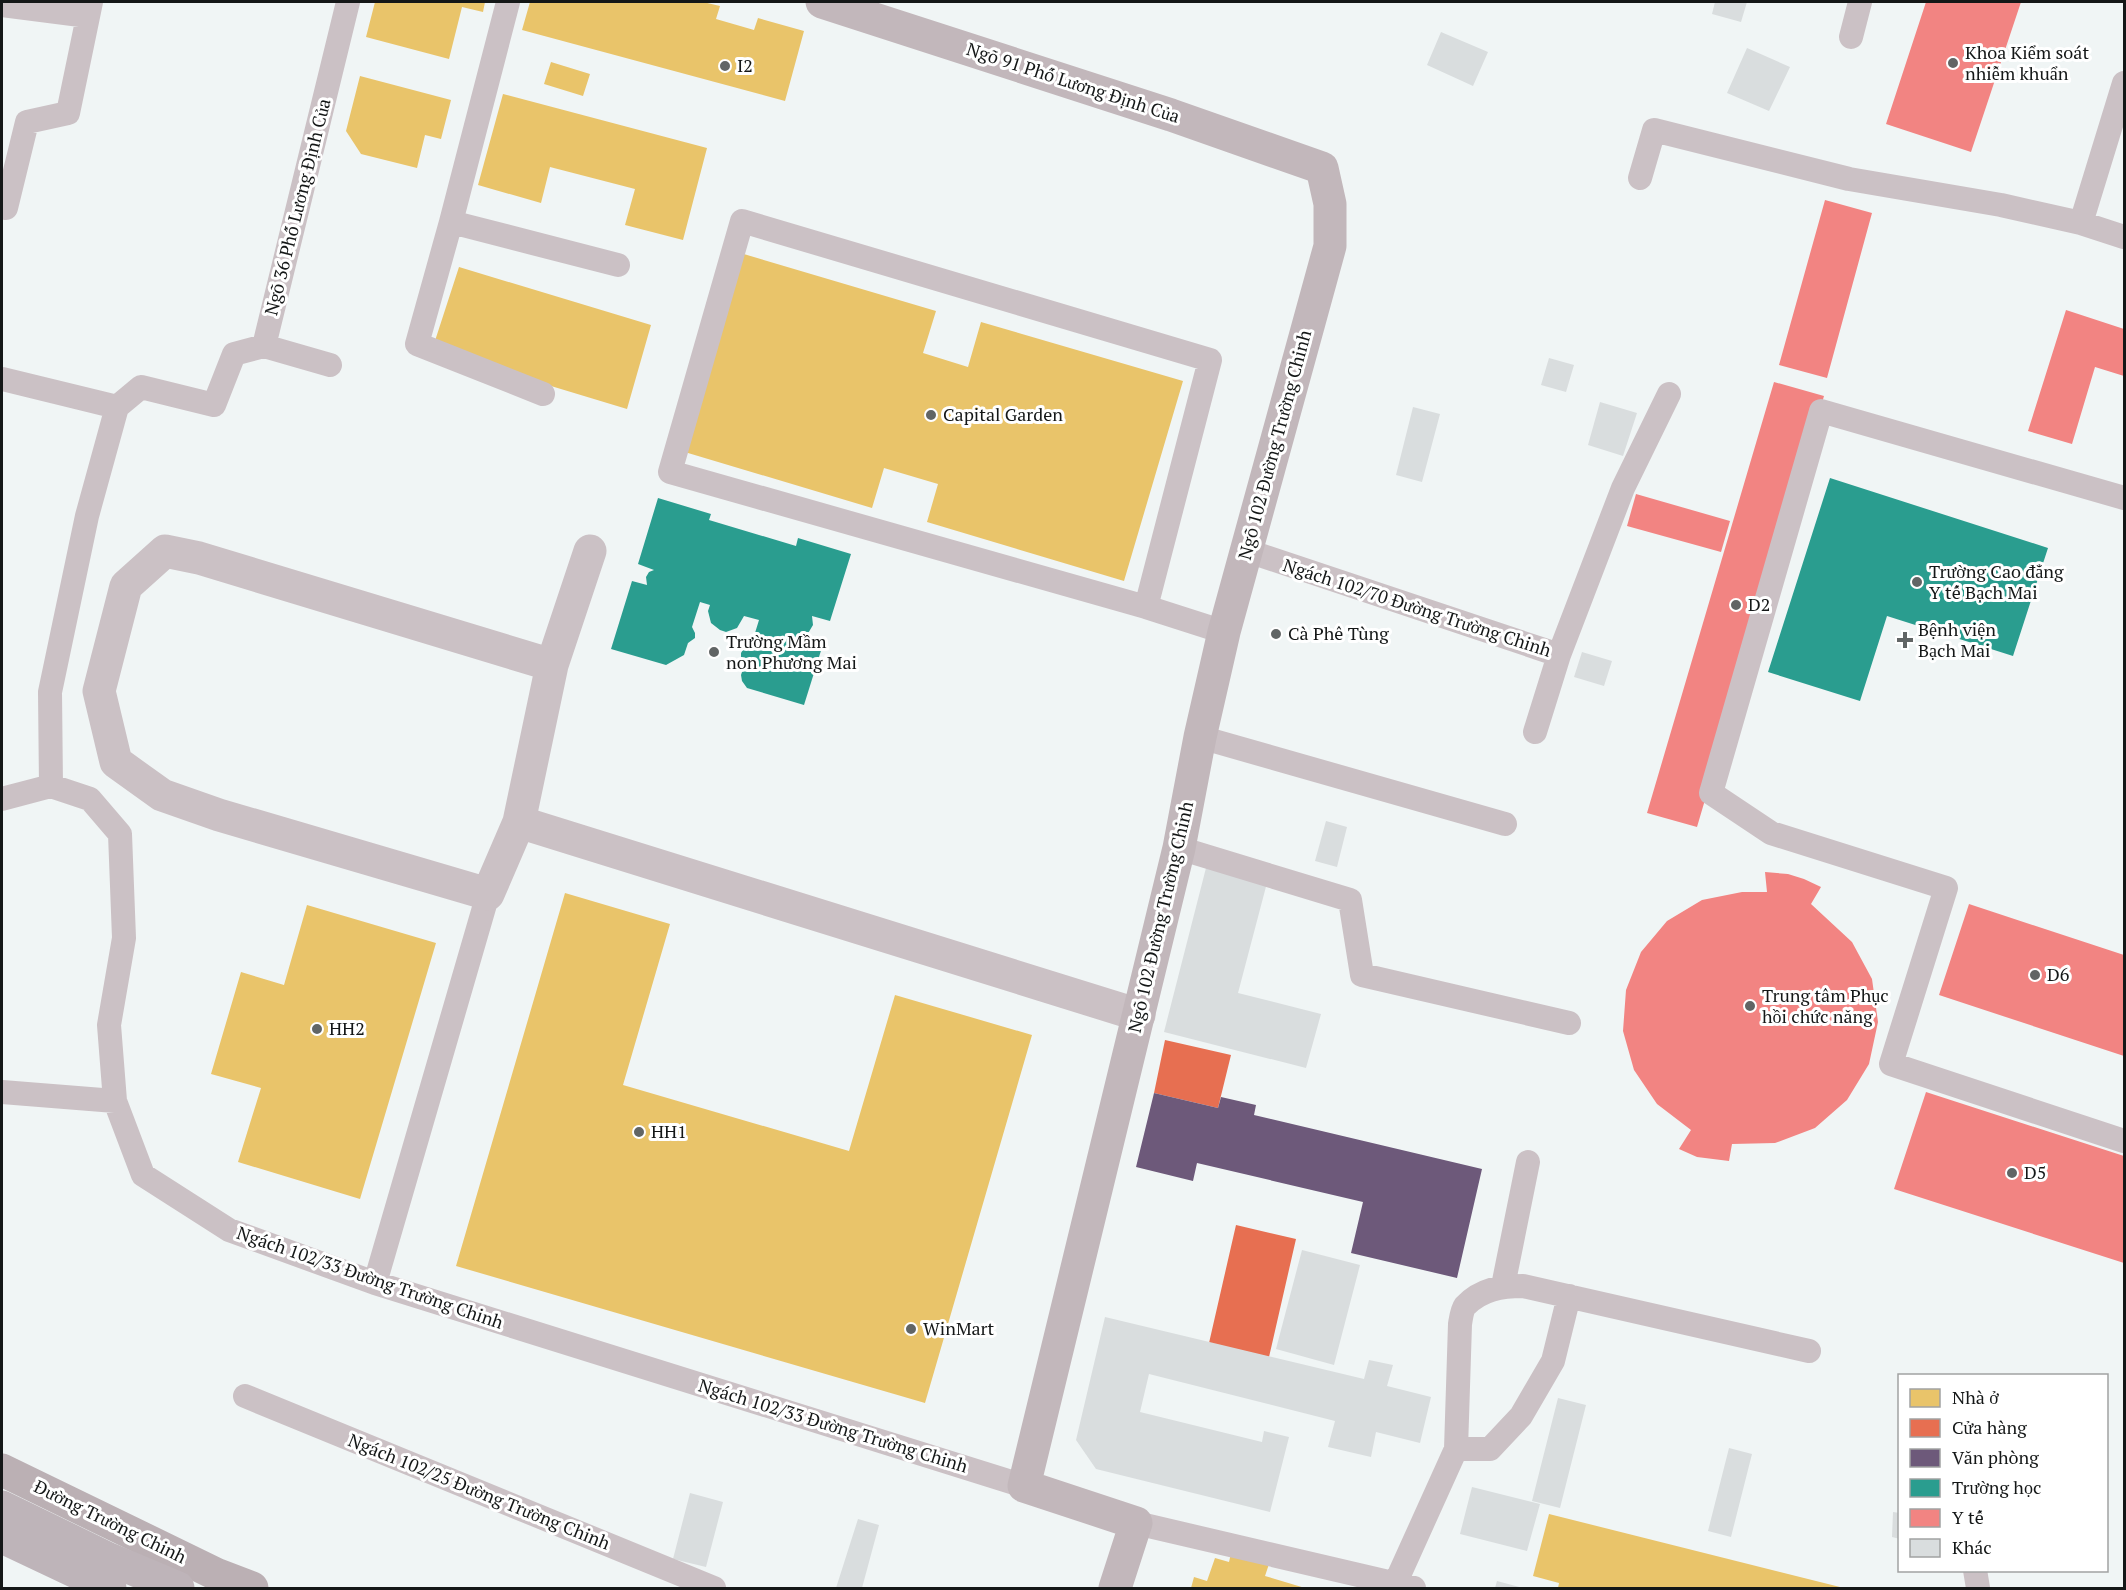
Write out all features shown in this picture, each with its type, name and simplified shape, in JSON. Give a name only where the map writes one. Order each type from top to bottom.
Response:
[{"type":"highway","points":[[2,1507],[109,1559],[178,1588]]},
{"type":"highway","points":[[2,1537],[110,1588]]},
{"type":"main road","name":"Đường Trường Chinh","points":[[2,1470],[227,1582],[252,1588]]},
{"type":"street","name":"Ngõ 91 Phố Lương Định Của","points":[[822,2],[1160,111],[1322,168]]},
{"type":"street","name":"Ngõ 102 Đường Trường Chinh","points":[[1024,1486],[1179,849],[1200,738],[1224,632],[1330,246],[1330,204],[1322,168]]},
{"type":"street","points":[[552,665],[199,558],[165,551],[126,586],[99,691],[116,762],[162,795],[219,815],[488,894],[519,822],[552,665],[590,551]]},
{"type":"street","points":[[519,822],[1139,1015]]},
{"type":"street","points":[[1024,1486],[1136,1523],[1115,1588]]},
{"type":"lane","name":"Ngõ 36 Phố Lương Định Của","points":[[264,346],[348,2]]},
{"type":"lane","points":[[508,2],[417,344],[543,394]]},
{"type":"lane","points":[[1851,37],[1860,2]]},
{"type":"lane","points":[[2,5],[90,9],[68,113],[27,122],[6,208]]},
{"type":"lane","points":[[2080,223],[2124,83]]},
{"type":"lane","points":[[1640,178],[1654,130],[1849,179],[2001,205],[2080,223],[2124,237]]},
{"type":"lane","points":[[1146,607],[1210,360],[741,221],[670,472],[1146,607],[1224,632]]},
{"type":"lane","points":[[451,222],[618,265]]},
{"type":"lane","points":[[2,799],[51,786],[50,692],[87,516],[117,407],[141,387],[214,405],[234,354],[264,346],[330,365]]},
{"type":"lane","points":[[2,379],[117,407]]},
{"type":"lane","name":"Ngách 102/70 Đường Trường Chinh","points":[[1245,550],[1559,655],[1623,488],[1669,394]]},
{"type":"lane","points":[[2124,498],[1821,411],[1711,793],[1771,833],[1946,888],[1891,1064],[2124,1141]]},
{"type":"lane","points":[[1535,732],[1559,655]]},
{"type":"lane","points":[[1200,738],[1505,824]]},
{"type":"lane","name":"Ngách 102/33 Đường Trường Chinh","points":[[51,786],[90,799],[120,834],[124,938],[109,1025],[115,1101],[143,1176],[228,1230],[375,1283],[1024,1486]]},
{"type":"lane","points":[[1179,849],[1350,900],[1362,975],[1569,1023]]},
{"type":"lane","points":[[375,1283],[488,894]]},
{"type":"lane","points":[[2,1092],[115,1101]]},
{"type":"lane","points":[[1503,1286],[1528,1162]]},
{"type":"lane","points":[[1136,1523],[1405,1586],[1456,1449],[1460,1324],[1464,1307],[1483,1293],[1503,1286],[1523,1286],[1809,1351]]},
{"type":"lane","points":[[1456,1449],[1490,1449],[1521,1416],[1553,1361],[1569,1296]]},
{"type":"lane","name":"Ngách 102/25 Đường Trường Chinh","points":[[244,1396],[714,1588]]},
{"type":"lane","points":[[1975,1572],[1978,1588]]},
{"type":"building: Nhà ở","points":[[375,2],[485,2],[483,12],[462,7],[449,59],[366,37]]},
{"type":"building: Nhà ở","name":"I2","points":[[530,2],[703,2],[720,6],[716,19],[754,30],[758,18],[804,31],[785,101],[522,30]]},
{"type":"building: Nhà ở","points":[[551,62],[590,74],[583,96],[544,84]]},
{"type":"building: Nhà ở","points":[[360,76],[451,100],[441,139],[425,135],[417,168],[361,154],[346,131]]},
{"type":"building: Nhà ở","points":[[503,94],[707,148],[683,240],[625,225],[635,189],[550,167],[541,203],[478,185]]},
{"type":"building: Nhà ở","name":"Capital Garden","points":[[737,252],[936,311],[923,353],[968,367],[981,322],[1183,381],[1124,581],[927,522],[938,484],[884,468],[872,508],[678,450]]},
{"type":"building: Nhà ở","points":[[459,267],[651,325],[627,409],[432,350]]},
{"type":"building: Nhà ở","name":"HH1","points":[[565,893],[670,924],[623,1085],[849,1151],[895,995],[1032,1035],[925,1403],[456,1266]]},
{"type":"building: Nhà ở","name":"HH2","points":[[307,905],[436,943],[360,1199],[238,1162],[261,1088],[211,1074],[241,972],[284,985]]},
{"type":"building: Nhà ở","points":[[1549,1514],[1844,1588],[1558,1588],[1559,1583],[1533,1576]]},
{"type":"building: Nhà ở","points":[[1232,1549],[1270,1561],[1265,1576],[1305,1588],[1191,1588],[1194,1577],[1207,1581],[1215,1558],[1229,1562]]},
{"type":"building: Cửa hàng","points":[[1165,1040],[1231,1055],[1218,1108],[1154,1093]]},
{"type":"building: Cửa hàng","points":[[1236,1225],[1296,1239],[1269,1357],[1209,1343]]},
{"type":"building: Văn phòng","points":[[1154,1093],[1218,1108],[1221,1097],[1256,1105],[1254,1115],[1482,1169],[1457,1278],[1351,1253],[1363,1202],[1197,1163],[1193,1181],[1136,1167]]},
{"type":"building: Trường học","name":"Trường Cao đẳng Y tế Bạch Mai","points":[[1830,478],[2048,548],[2013,656],[1887,616],[1860,701],[1768,672]]},
{"type":"building: Trường học","points":[[658,498],[711,514],[709,520],[796,546],[798,538],[851,554],[830,621],[812,616],[813,625],[807,635],[824,641],[804,705],[747,688],[742,681],[741,675],[745,663],[741,659],[741,653],[744,648],[751,646],[759,620],[744,616],[737,628],[726,632],[711,623],[708,611],[710,605],[700,602],[692,627],[695,638],[688,643],[684,655],[666,665],[611,649],[632,581],[647,585],[646,577],[654,570],[638,564]]},
{"type":"building: Y tế","name":"Khoa Kiểm soát nhiễm khuẩn","points":[[1926,2],[2021,2],[1971,152],[1886,124]]},
{"type":"building: Y tế","points":[[1825,200],[1872,213],[1827,378],[1779,365]]},
{"type":"building: Y tế","points":[[2066,310],[2124,329],[2124,376],[2095,367],[2072,444],[2028,431]]},
{"type":"building: Y tế","name":"D2","points":[[1774,382],[1824,396],[1697,827],[1647,813]]},
{"type":"building: Y tế","points":[[1636,494],[1730,521],[1721,552],[1627,526]]},
{"type":"building: Y tế","name":"Trung tâm Phục hồi chức năng","points":[[1765,872],[1788,874],[1821,887],[1811,904],[1852,942],[1872,979],[1878,1022],[1869,1064],[1847,1100],[1815,1128],[1775,1143],[1732,1144],[1729,1161],[1697,1157],[1679,1149],[1691,1130],[1657,1104],[1634,1070],[1623,1031],[1626,990],[1641,952],[1667,921],[1702,900],[1742,892],[1767,892]]},
{"type":"building: Y tế","name":"D6","points":[[1969,904],[2124,955],[2124,1056],[1939,995]]},
{"type":"building: Y tế","name":"D5","points":[[1926,1092],[2124,1156],[2124,1263],[1894,1189]]},
{"type":"building: Khác","points":[[1715,2],[1747,2],[1741,22],[1712,14]]},
{"type":"building: Khác","points":[[1441,32],[1488,52],[1473,86],[1427,65]]},
{"type":"building: Khác","points":[[1747,48],[1790,67],[1769,111],[1727,93]]},
{"type":"building: Khác","points":[[1549,358],[1574,365],[1566,392],[1541,385]]},
{"type":"building: Khác","points":[[1600,402],[1637,413],[1623,456],[1588,445]]},
{"type":"building: Khác","points":[[1413,407],[1440,414],[1422,482],[1396,475]]},
{"type":"building: Khác","points":[[1582,652],[1612,661],[1604,686],[1574,677]]},
{"type":"building: Khác","points":[[1326,821],[1347,827],[1337,867],[1315,861]]},
{"type":"building: Khác","points":[[1207,864],[1268,879],[1238,993],[1321,1014],[1306,1068],[1164,1032]]},
{"type":"building: Khác","points":[[1302,1250],[1360,1265],[1334,1365],[1276,1349]]},
{"type":"building: Khác","points":[[1105,1317],[1364,1379],[1369,1360],[1393,1365],[1387,1386],[1431,1397],[1420,1443],[1376,1432],[1371,1457],[1328,1447],[1335,1421],[1149,1374],[1140,1412],[1262,1442],[1264,1431],[1289,1437],[1270,1512],[1096,1469],[1076,1440]]},
{"type":"building: Khác","points":[[1558,1398],[1586,1405],[1560,1508],[1532,1501]]},
{"type":"building: Khác","points":[[1729,1448],[1752,1454],[1731,1537],[1708,1531]]},
{"type":"building: Khác","points":[[1472,1487],[1540,1504],[1527,1551],[1460,1534]]},
{"type":"building: Khác","points":[[690,1493],[723,1502],[706,1567],[673,1559]]},
{"type":"building: Khác","points":[[1893,1512],[1898,1513],[1898,1538],[1892,1537]]},
{"type":"building: Khác","points":[[858,1519],[879,1525],[862,1588],[836,1588]]},
{"type":"building: Khác","points":[[1497,1581],[1523,1588],[1495,1588]]},
{"type":"place","name":"Khoa Kiểm soát nhiễm khuẩn","points":[[1953,63]]},
{"type":"place","name":"I2","points":[[725,66]]},
{"type":"place","name":"Capital Garden","points":[[931,415]]},
{"type":"place","name":"Trường Cao đẳng Y tế Bạch Mai","points":[[1917,582]]},
{"type":"place","name":"D2","points":[[1736,605]]},
{"type":"place","name":"Cà Phê Tùng","points":[[1276,634]]},
{"type":"place","name":"Bệnh viện Bạch Mai","points":[[1905,640]]},
{"type":"place","name":"Trường Mầm non Phương Mai","points":[[714,652]]},
{"type":"place","name":"D6","points":[[2035,975]]},
{"type":"place","name":"Trung tâm Phục hồi chức năng","points":[[1750,1006]]},
{"type":"place","name":"HH2","points":[[317,1029]]},
{"type":"place","name":"HH1","points":[[639,1132]]},
{"type":"place","name":"D5","points":[[2012,1173]]},
{"type":"place","name":"WinMart","points":[[911,1329]]}]
